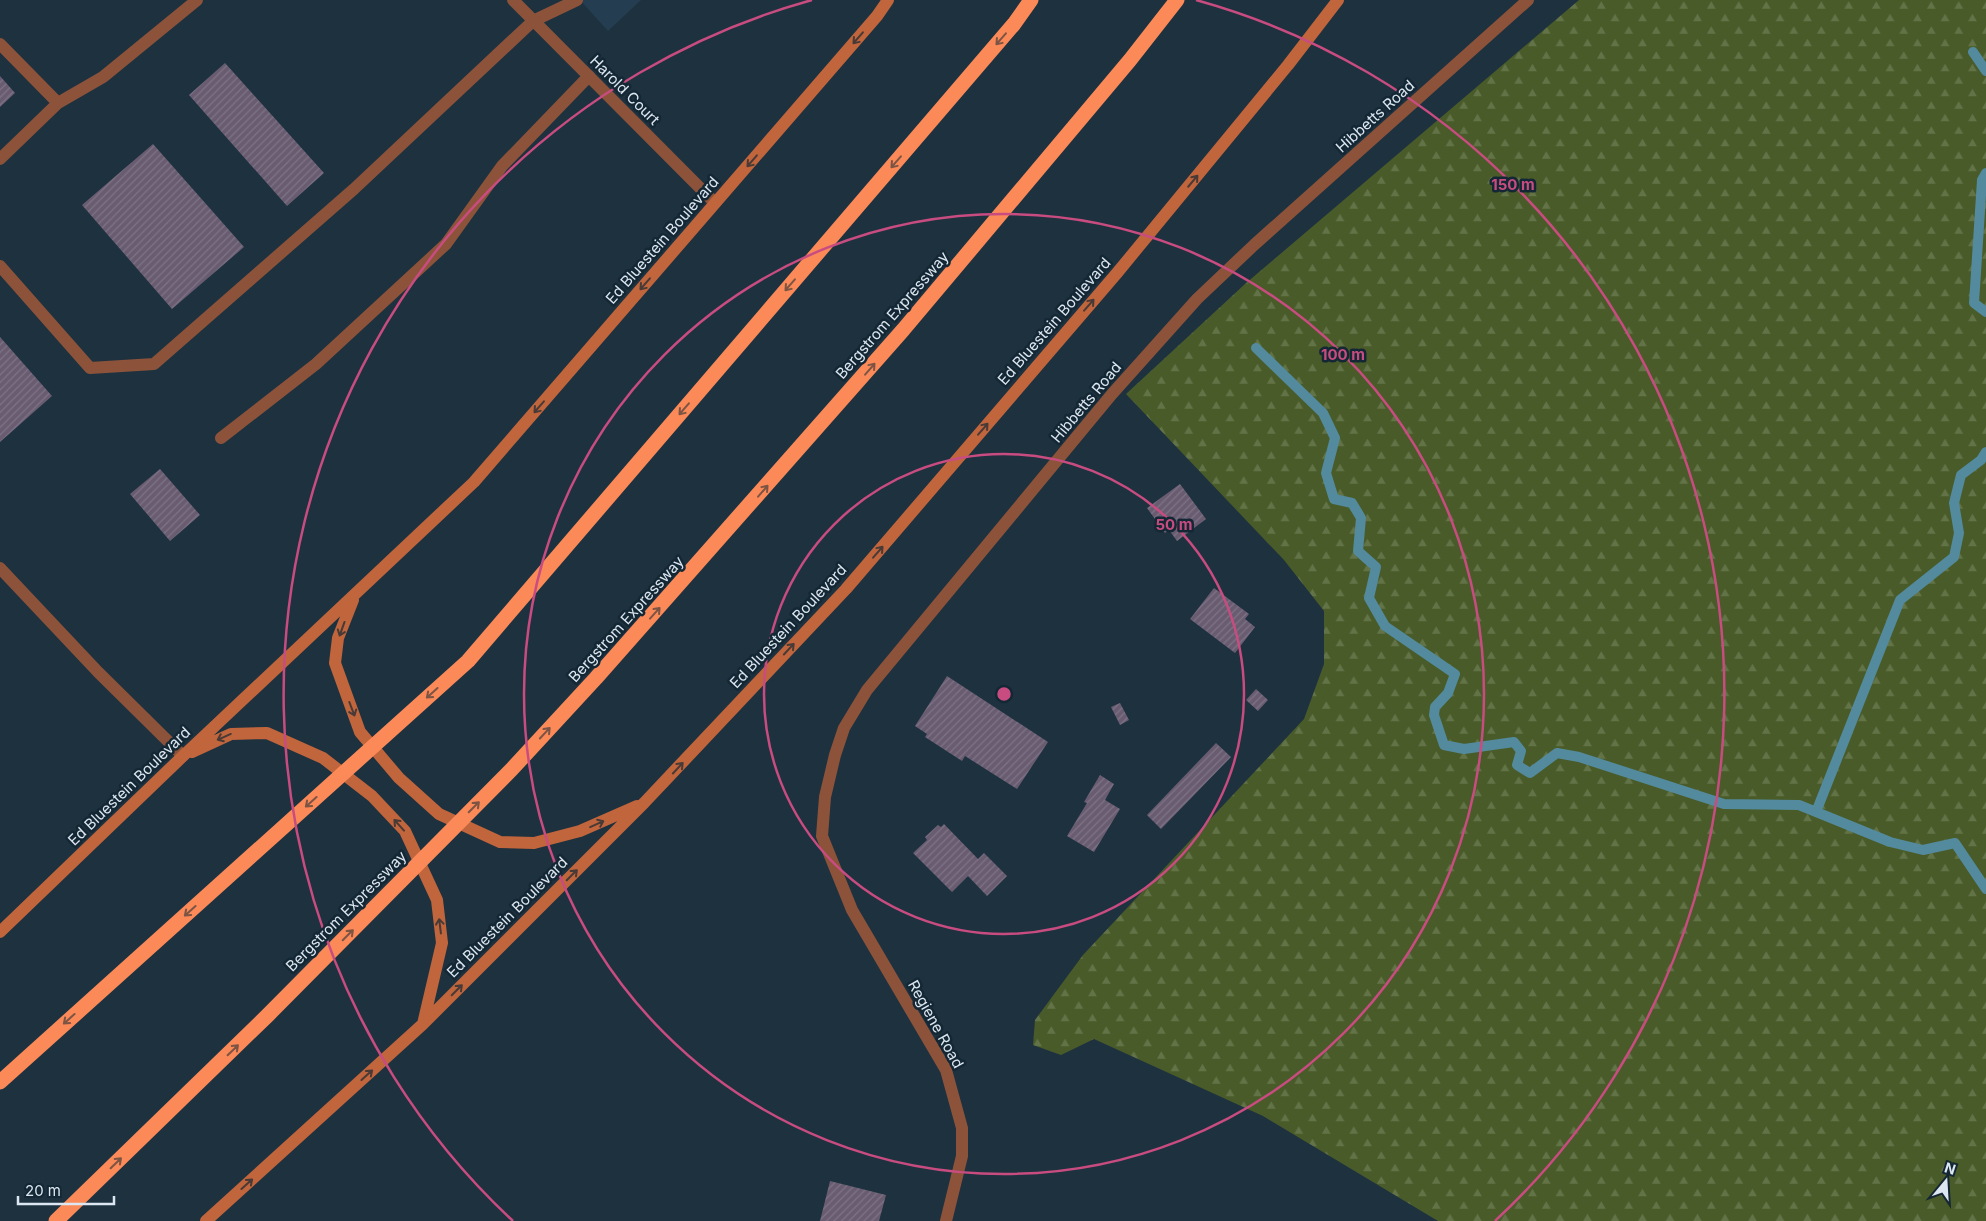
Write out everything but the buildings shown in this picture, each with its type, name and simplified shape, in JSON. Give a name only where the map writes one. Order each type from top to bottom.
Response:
[{"type":"highway","points":[[0,1082],[468,661],[1014,24],[1031,0]]},
{"type":"highway","name":"Bergstrom Expressway","points":[[56,1221],[268,1015],[512,769],[590,685],[903,330],[1130,60],[1177,0]]},
{"type":"main road","name":"Ed Bluestein Boulevard","points":[[0,932],[183,756],[474,482],[877,16],[888,0]]},
{"type":"main road","name":"Ed Bluestein Boulevard","points":[[206,1221],[423,1024],[644,803],[852,582],[1117,273],[1288,65],[1338,0]]},
{"type":"main road","points":[[354,596],[338,638],[334,663],[360,732],[399,778],[440,814],[500,842],[534,843],[580,831],[644,803]]},
{"type":"main road","points":[[183,756],[231,734],[267,733],[323,758],[372,796],[405,831],[437,900],[442,943],[423,1024]]},
{"type":"street","points":[[0,159],[58,103],[103,77],[197,0]]},
{"type":"street","name":"Harold Court","points":[[513,0],[715,203]]},
{"type":"street","points":[[0,266],[90,368],[154,364],[354,189],[533,21],[577,0]]},
{"type":"street","name":"Hibbetts Road","points":[[852,910],[822,836],[823,816],[825,797],[844,728],[867,690],[1112,394],[1197,299],[1254,245],[1528,0]]},
{"type":"street","points":[[0,44],[58,103]]},
{"type":"street","points":[[221,438],[316,364],[446,244],[502,166],[589,76]]},
{"type":"street","points":[[0,568],[98,672],[183,756]]},
{"type":"street","name":"Regiene Road","points":[[852,910],[946,1070],[962,1128],[962,1156],[946,1221]]},
{"type":"shaded area","points":[[580,0],[641,0],[608,31]]},
{"type":"green space","points":[[1579,0],[1986,0],[1986,1221],[1438,1221],[1263,1116],[1094,1039],[1061,1055],[1033,1045],[1035,1020],[1083,955],[1304,719],[1324,664],[1324,611],[1284,560],[1126,394],[1245,284]]},
{"type":"waterway","points":[[1973,52],[1986,71]]},
{"type":"waterway","points":[[1986,173],[1982,180],[1974,303],[1986,312]]},
{"type":"waterway","points":[[1256,348],[1323,413],[1335,438],[1326,473],[1334,499],[1352,503],[1361,518],[1358,551],[1376,567],[1369,598],[1385,626],[1455,674],[1448,693],[1435,707],[1434,715],[1444,745],[1464,749],[1514,742],[1521,751],[1517,765],[1530,773],[1557,753],[1579,757],[1724,804],[1799,805],[1890,842],[1923,850],[1955,843],[1986,889]]},
{"type":"waterway","points":[[1816,812],[1900,600],[1954,557],[1959,533],[1954,503],[1961,475],[1981,460],[1986,452]]}]
